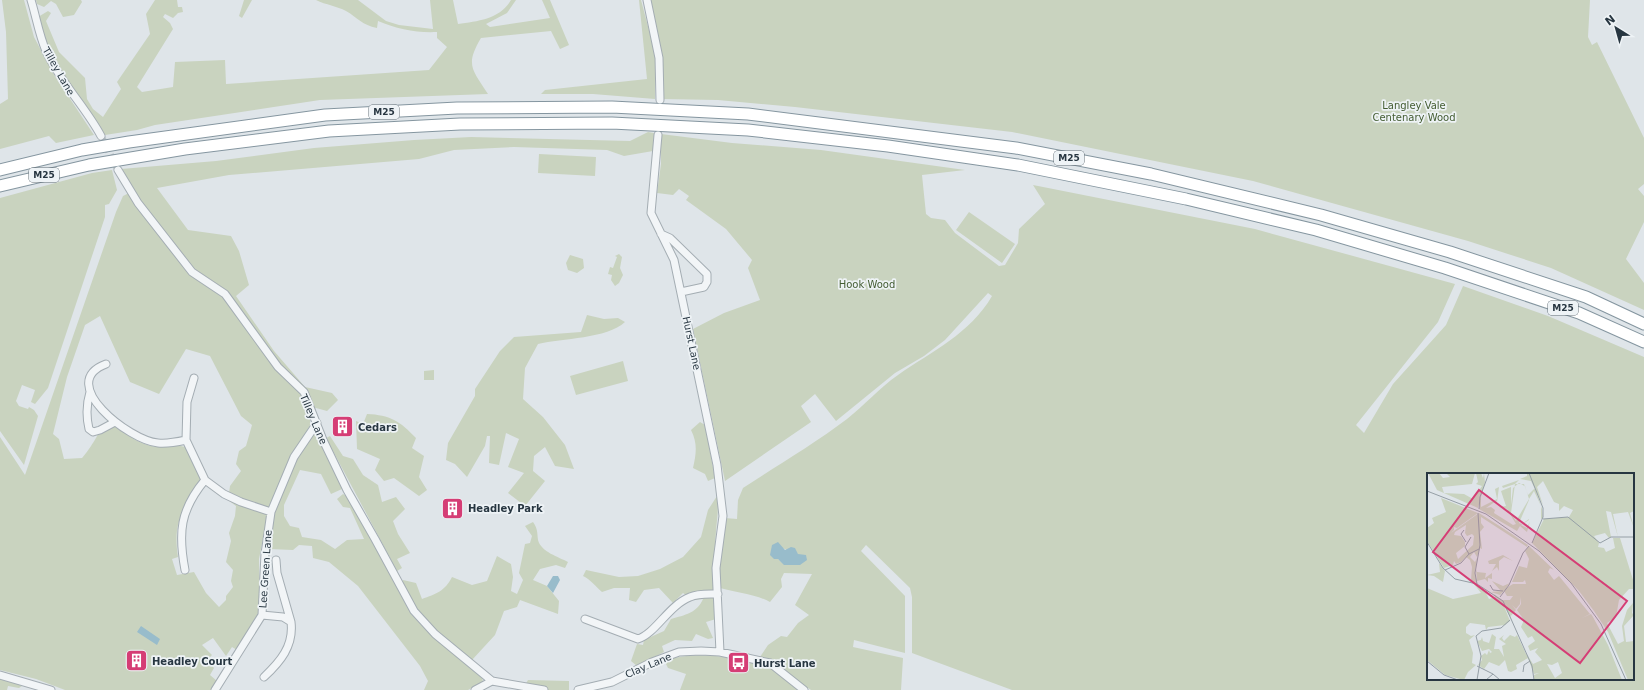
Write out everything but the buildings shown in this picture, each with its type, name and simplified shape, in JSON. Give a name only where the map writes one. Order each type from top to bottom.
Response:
[{"type":"highway","name":"M25","points":[[0,170],[82,150],[136,141],[325,115],[457,108],[612,107],[748,114],[1016,148],[1151,174],[1321,215],[1450,252],[1586,297],[1644,324]]},
{"type":"highway","name":"M25","points":[[0,186],[89,165],[185,148],[329,131],[460,124],[604,123],[748,130],[888,146],[1018,165],[1186,198],[1316,230],[1445,268],[1579,313],[1644,342]]},
{"type":"street","name":"Tilley Lane","points":[[31,0],[45,50],[72,95],[101,136]]},
{"type":"street","points":[[647,0],[659,58],[660,100]]},
{"type":"street","name":"Hurst Lane","points":[[658,135],[651,213],[674,260],[717,465],[723,516],[716,568],[720,652]]},
{"type":"street","name":"Tilley Lane","points":[[118,170],[138,203],[192,272],[225,294],[278,367],[304,392],[323,440],[347,490],[414,611],[435,634],[492,681]]},
{"type":"street","points":[[661,234],[670,238],[707,274],[707,282],[704,287],[681,292]]},
{"type":"street","points":[[106,364],[95,368],[91,374],[88,384],[90,392],[106,415],[129,432],[158,443],[186,440]]},
{"type":"street","points":[[194,378],[187,402],[186,440],[205,480],[224,494],[241,502],[271,512]]},
{"type":"street","points":[[90,392],[87,401],[86,418],[89,429],[93,432],[115,422]]},
{"type":"street","name":"Lee Green Lane","points":[[215,690],[262,615],[265,554],[271,512],[294,457],[317,423]]},
{"type":"street","points":[[185,570],[181,546],[184,517],[195,492],[205,480]]},
{"type":"street","points":[[264,677],[283,658],[292,632],[291,622],[277,573],[276,560]]},
{"type":"street","points":[[585,619],[638,639],[645,637],[673,607],[691,596],[718,594]]},
{"type":"street","points":[[262,615],[283,617],[291,622]]},
{"type":"street","name":"Clay Lane","points":[[578,690],[612,682],[652,662],[679,652],[701,651],[720,652],[770,662],[804,690]]},
{"type":"street","points":[[0,675],[31,688],[51,690]]},
{"type":"street","points":[[475,690],[492,681],[544,690]]},
{"type":"green space","points":[[2,0],[24,0],[34,37],[53,73],[94,135],[56,143],[49,136],[0,149],[0,104],[8,99],[6,32]]},
{"type":"green space","points":[[36,0],[81,0],[82,2],[74,15],[63,17],[56,4],[51,1],[44,7],[37,4]]},
{"type":"green space","points":[[155,0],[177,0],[178,7],[182,7],[183,12],[178,13],[173,18],[165,14],[163,17],[170,23],[173,29],[137,87],[142,92],[173,87],[175,62],[225,60],[226,84],[429,70],[447,47],[437,38],[437,32],[407,30],[378,21],[377,28],[372,27],[343,9],[316,0],[358,0],[386,21],[399,25],[433,29],[430,0],[453,0],[458,24],[488,18],[501,11],[511,0],[516,0],[507,13],[486,24],[490,27],[550,18],[542,0],[550,0],[569,45],[560,49],[551,31],[481,38],[473,55],[472,67],[488,94],[320,100],[155,125],[137,130],[105,135],[47,49],[38,17],[48,11],[51,13],[46,21],[59,52],[85,78],[87,99],[93,109],[103,117],[121,89],[117,82],[150,34],[146,14]]},
{"type":"green space","points":[[244,0],[252,0],[242,18],[239,16]]},
{"type":"green space","points":[[639,0],[641,0],[655,53],[655,99],[593,94],[541,94],[545,90],[647,79]]},
{"type":"green space","name":"Langley Vale Centenary Wood","points":[[651,0],[1590,0],[1588,37],[1592,45],[1597,42],[1644,138],[1644,184],[1638,189],[1644,196],[1644,222],[1626,259],[1644,283],[1644,310],[1551,268],[1468,241],[1253,181],[1012,132],[795,107],[718,100],[661,99],[663,65]]},
{"type":"green space","points":[[648,132],[654,133],[653,151],[624,156],[607,150],[514,147],[454,150],[419,159],[229,175],[157,188],[188,230],[231,236],[239,251],[249,285],[236,296],[274,351],[305,387],[332,393],[338,400],[327,411],[316,408],[310,411],[310,425],[307,431],[318,433],[342,489],[331,494],[321,474],[300,470],[284,505],[284,516],[290,526],[299,528],[302,537],[321,540],[335,549],[347,540],[364,539],[350,508],[343,507],[337,499],[343,494],[348,497],[411,614],[427,631],[482,677],[483,682],[468,690],[424,690],[428,681],[420,666],[358,586],[329,562],[313,558],[312,546],[299,545],[293,550],[269,549],[274,501],[270,503],[259,559],[260,608],[254,624],[237,650],[232,647],[226,656],[213,638],[202,645],[212,655],[207,660],[214,668],[210,675],[217,681],[211,690],[65,690],[36,679],[0,670],[0,437],[25,475],[116,212],[123,196],[133,191],[121,169],[216,161],[314,148],[414,140],[471,137],[630,141]],"holes":[[[100,316],[130,382],[159,394],[186,349],[210,356],[241,416],[252,425],[246,446],[239,451],[236,464],[241,471],[230,486],[228,500],[236,506],[235,516],[229,533],[231,541],[226,562],[233,570],[231,581],[233,587],[226,596],[226,600],[219,607],[206,593],[194,572],[177,575],[172,559],[178,557],[178,523],[201,478],[185,447],[160,447],[147,445],[141,443],[114,426],[98,434],[82,458],[64,459],[59,439],[53,434],[67,377],[85,325]]]},
{"type":"green space","name":"Hook Wood","points":[[661,134],[732,143],[821,150],[965,170],[922,175],[926,214],[931,218],[945,220],[955,233],[999,266],[1005,265],[1018,243],[1019,229],[1045,204],[1033,185],[1255,229],[1455,284],[1438,322],[1356,425],[1364,433],[1393,384],[1446,325],[1463,286],[1548,316],[1644,357],[1644,690],[1012,690],[912,653],[912,597],[910,588],[866,545],[861,551],[905,596],[905,653],[854,640],[853,647],[903,658],[901,690],[811,690],[808,688],[806,690],[680,690],[686,674],[668,668],[664,660],[676,657],[699,655],[732,658],[756,663],[768,645],[781,636],[787,637],[798,623],[809,615],[795,605],[812,574],[784,573],[781,579],[782,587],[770,602],[720,588],[719,565],[725,518],[737,519],[738,500],[743,488],[809,446],[854,414],[891,380],[950,341],[973,321],[992,296],[988,293],[945,340],[924,356],[895,373],[836,421],[815,394],[801,406],[811,422],[725,481],[693,329],[724,313],[760,300],[748,268],[752,260],[726,229],[686,200],[689,196],[679,189],[673,195],[657,193],[661,164]],"holes":[[[782,548],[798,554],[800,565],[785,565],[778,559]]]},
{"type":"green space","points":[[539,154],[596,157],[595,176],[538,173]]},
{"type":"green space","points":[[112,170],[117,190],[109,204],[105,205],[105,217],[48,388],[35,404],[31,402],[35,390],[22,385],[16,401],[19,406],[28,409],[29,407],[34,410],[38,416],[24,465],[0,431],[0,198],[92,173]]},
{"type":"green space","points":[[969,212],[1015,244],[1002,263],[956,230]]},
{"type":"green space","points":[[619,254],[622,257],[620,268],[623,275],[619,283],[615,286],[611,280],[612,275],[608,274],[610,267],[613,268],[617,257],[615,256]]},
{"type":"green space","points":[[570,255],[583,259],[584,268],[577,273],[568,270],[566,263]]},
{"type":"green space","points":[[587,315],[604,319],[618,318],[625,322],[617,328],[596,335],[538,344],[525,368],[523,399],[543,417],[565,445],[574,469],[555,466],[545,447],[534,456],[533,471],[545,481],[525,506],[508,493],[524,473],[508,467],[519,439],[506,433],[499,465],[489,463],[490,436],[487,436],[485,446],[467,477],[455,464],[446,460],[448,443],[475,396],[475,389],[500,351],[514,337],[581,332]]},
{"type":"green space","points":[[623,361],[628,381],[576,395],[570,376]]},
{"type":"green space","points":[[434,370],[434,380],[424,380],[424,371]]},
{"type":"green space","points":[[367,414],[382,416],[394,420],[405,427],[416,438],[412,448],[424,456],[419,477],[427,490],[419,496],[394,478],[384,481],[375,470],[380,459],[357,449],[356,421],[363,424]]},
{"type":"green space","points":[[700,422],[705,425],[715,478],[708,481],[705,474],[693,468],[696,449],[695,440],[691,430]]},
{"type":"green space","points":[[330,436],[343,456],[353,459],[363,475],[378,485],[382,502],[396,497],[405,509],[393,521],[398,534],[410,553],[397,559],[402,568],[397,571],[326,438]]},
{"type":"green space","points":[[717,496],[718,509],[713,586],[716,619],[706,622],[713,638],[708,639],[696,634],[692,641],[675,640],[662,646],[664,652],[637,666],[631,661],[637,644],[643,645],[644,640],[664,631],[671,619],[686,615],[694,610],[703,599],[693,600],[683,593],[673,603],[659,588],[644,590],[636,602],[629,600],[630,588],[614,588],[602,592],[591,581],[583,576],[586,570],[619,577],[638,576],[660,569],[683,557],[701,537],[708,510]]},
{"type":"green space","points":[[533,522],[537,529],[538,540],[543,548],[551,554],[568,562],[565,568],[556,565],[540,569],[533,580],[547,586],[559,601],[558,614],[520,600],[517,607],[504,611],[495,635],[472,660],[438,632],[418,612],[402,584],[403,580],[416,583],[422,599],[443,589],[452,577],[472,585],[487,581],[497,556],[511,564],[513,577],[511,591],[517,594],[523,580],[519,573],[525,544],[530,543],[532,536],[525,526]]},
{"type":"green space","points":[[0,678],[22,686],[19,688],[8,686],[7,690],[0,690]]},
{"type":"green space","points":[[528,680],[569,681],[569,690],[522,690]]},
{"type":"water","points":[[778,542],[785,550],[791,547],[795,548],[798,554],[806,555],[807,560],[800,565],[784,565],[778,559],[774,559],[770,555],[772,545]]},
{"type":"water","points":[[553,576],[558,576],[560,580],[553,593],[547,586]]},
{"type":"water","points":[[141,626],[160,639],[157,645],[137,632]]},
{"type":"tunnel","points":[[101,136],[118,170]]},
{"type":"place","name":"Cedars","points":[[342,427]]},
{"type":"place","name":"Headley Park","points":[[452,508]]},
{"type":"place","name":"Headley Court","points":[[137,661]]},
{"type":"place","name":"Hurst Lane","points":[[739,663]]}]
